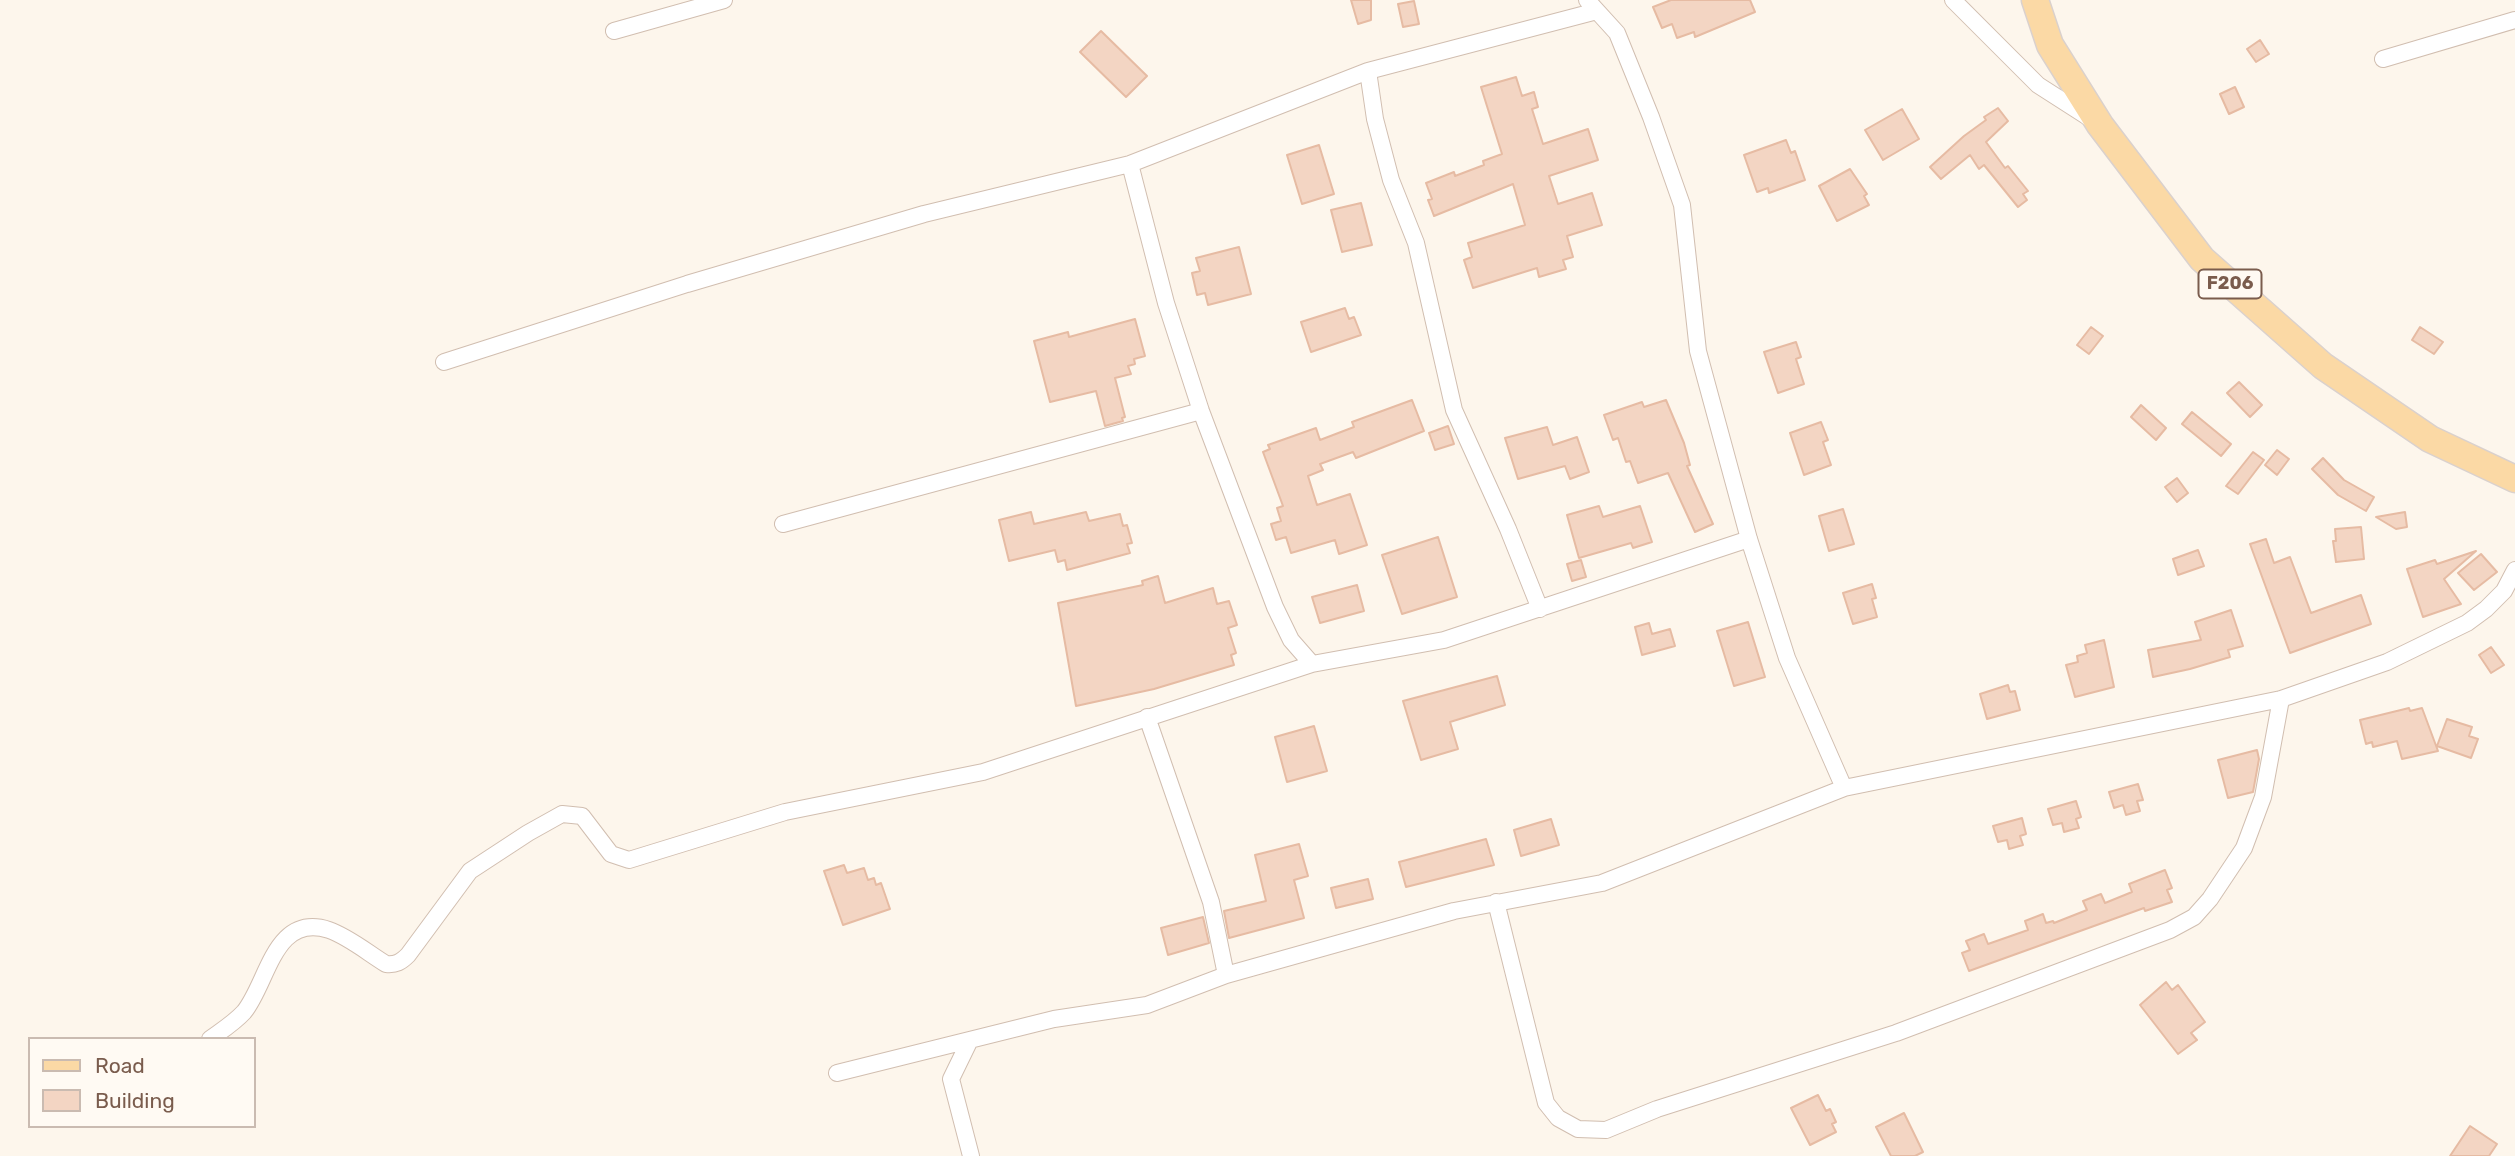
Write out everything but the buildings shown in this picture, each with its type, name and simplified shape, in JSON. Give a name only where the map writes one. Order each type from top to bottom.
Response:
[{"type":"main road","name":"F206","points":[[2035,0],[2050,45],[2100,125],[2202,259],[2323,366],[2430,439],[2515,480]]},
{"type":"street","points":[[614,31],[724,0]]},
{"type":"street","points":[[1954,0],[2038,85],[2100,125]]},
{"type":"street","points":[[444,362],[687,284],[924,214],[1130,164],[1368,71],[1434,55],[1592,5],[1617,33],[1651,117],[1682,205],[1698,351],[1749,539],[1787,658],[1843,788]]},
{"type":"street","points":[[2383,59],[2515,20]]},
{"type":"street","points":[[1368,71],[1375,119],[1391,180],[1416,243],[1454,410],[1508,529],[1540,609]]},
{"type":"street","points":[[1130,164],[1166,303],[1201,411],[1275,607],[1292,640],[1312,664]]},
{"type":"street","points":[[783,523],[1201,411]]},
{"type":"street","points":[[212,1037],[245,1011],[274,952],[289,937],[303,929],[331,931],[386,964],[400,962],[470,872],[562,814],[582,816],[611,855],[629,860],[785,812],[982,772],[1312,664],[1444,640],[1749,539]]},
{"type":"street","points":[[837,1073],[1055,1019],[1147,1005],[1226,975],[1442,914],[1602,883],[1843,788],[2281,699],[2387,663],[2467,623],[2486,610],[2504,591],[2515,570]]},
{"type":"street","points":[[1496,902],[1546,1103],[1558,1118],[1578,1129],[1606,1130],[1657,1109],[1896,1033],[2170,930],[2194,917],[2228,876],[2244,848],[2263,797],[2281,699]]},
{"type":"street","points":[[1146,717],[1211,902],[1226,975]]},
{"type":"street","points":[[969,1042],[951,1079],[971,1156]]}]
